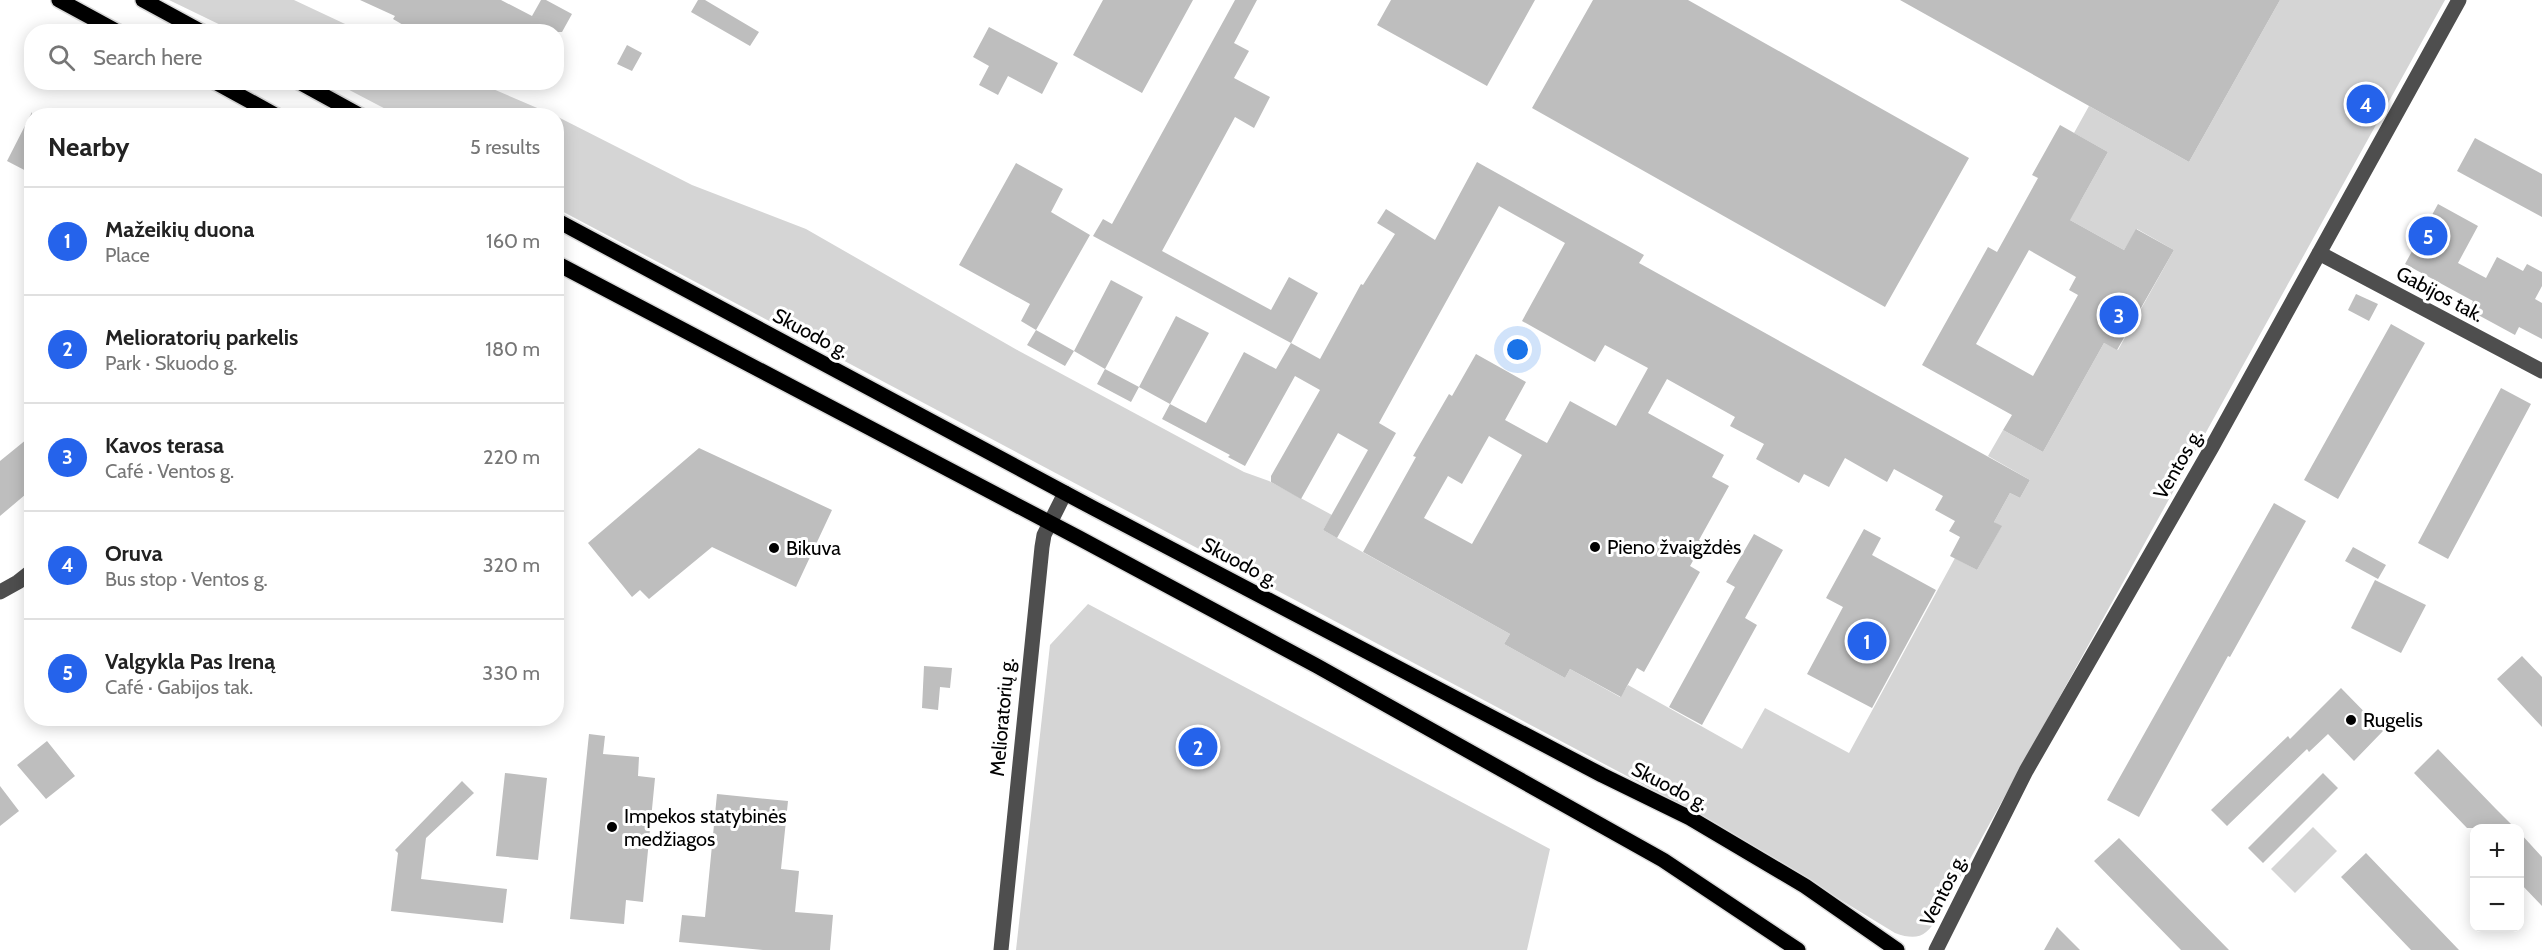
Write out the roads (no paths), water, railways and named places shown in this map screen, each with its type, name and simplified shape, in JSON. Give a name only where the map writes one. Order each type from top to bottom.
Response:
[{"type":"main road","points":[[59,0],[103,24]]},
{"type":"main road","points":[[143,0],[187,24]]},
{"type":"main road","points":[[229,90],[262,108]]},
{"type":"main road","points":[[314,90],[346,108]]},
{"type":"main road","name":"Skuodo g.","points":[[564,224],[1065,493],[1602,776],[1690,818],[1805,886],[1897,950]]},
{"type":"main road","points":[[564,267],[1317,666],[1663,861],[1798,950]]},
{"type":"street","name":"Ventos g.","points":[[1936,950],[2026,771],[2212,447],[2459,0]]},
{"type":"street","name":"Gabijos tak.","points":[[2319,253],[2542,371]]},
{"type":"street","name":"Melioratorių g.","points":[[1001,950],[1033,620],[1043,541],[1065,493]]},
{"type":"street","points":[[0,592],[24,577]]},
{"type":"place","name":"Oruva","points":[[2366,104]]},
{"type":"place","name":"Valgykla Pas Ireną","points":[[2428,236]]},
{"type":"place","name":"Kavos terasa","points":[[2119,315]]},
{"type":"place","name":"Pieno žvaigždės","points":[[1595,547]]},
{"type":"place","name":"Bikuva","points":[[774,548]]},
{"type":"place","name":"Mažeikių duona","points":[[1867,641]]},
{"type":"place","name":"Rugelis","points":[[2351,720]]},
{"type":"place","name":"Melioratorių parkelis","points":[[1198,747]]},
{"type":"place","name":"Impekos statybinės medžiagos","points":[[612,827]]}]
